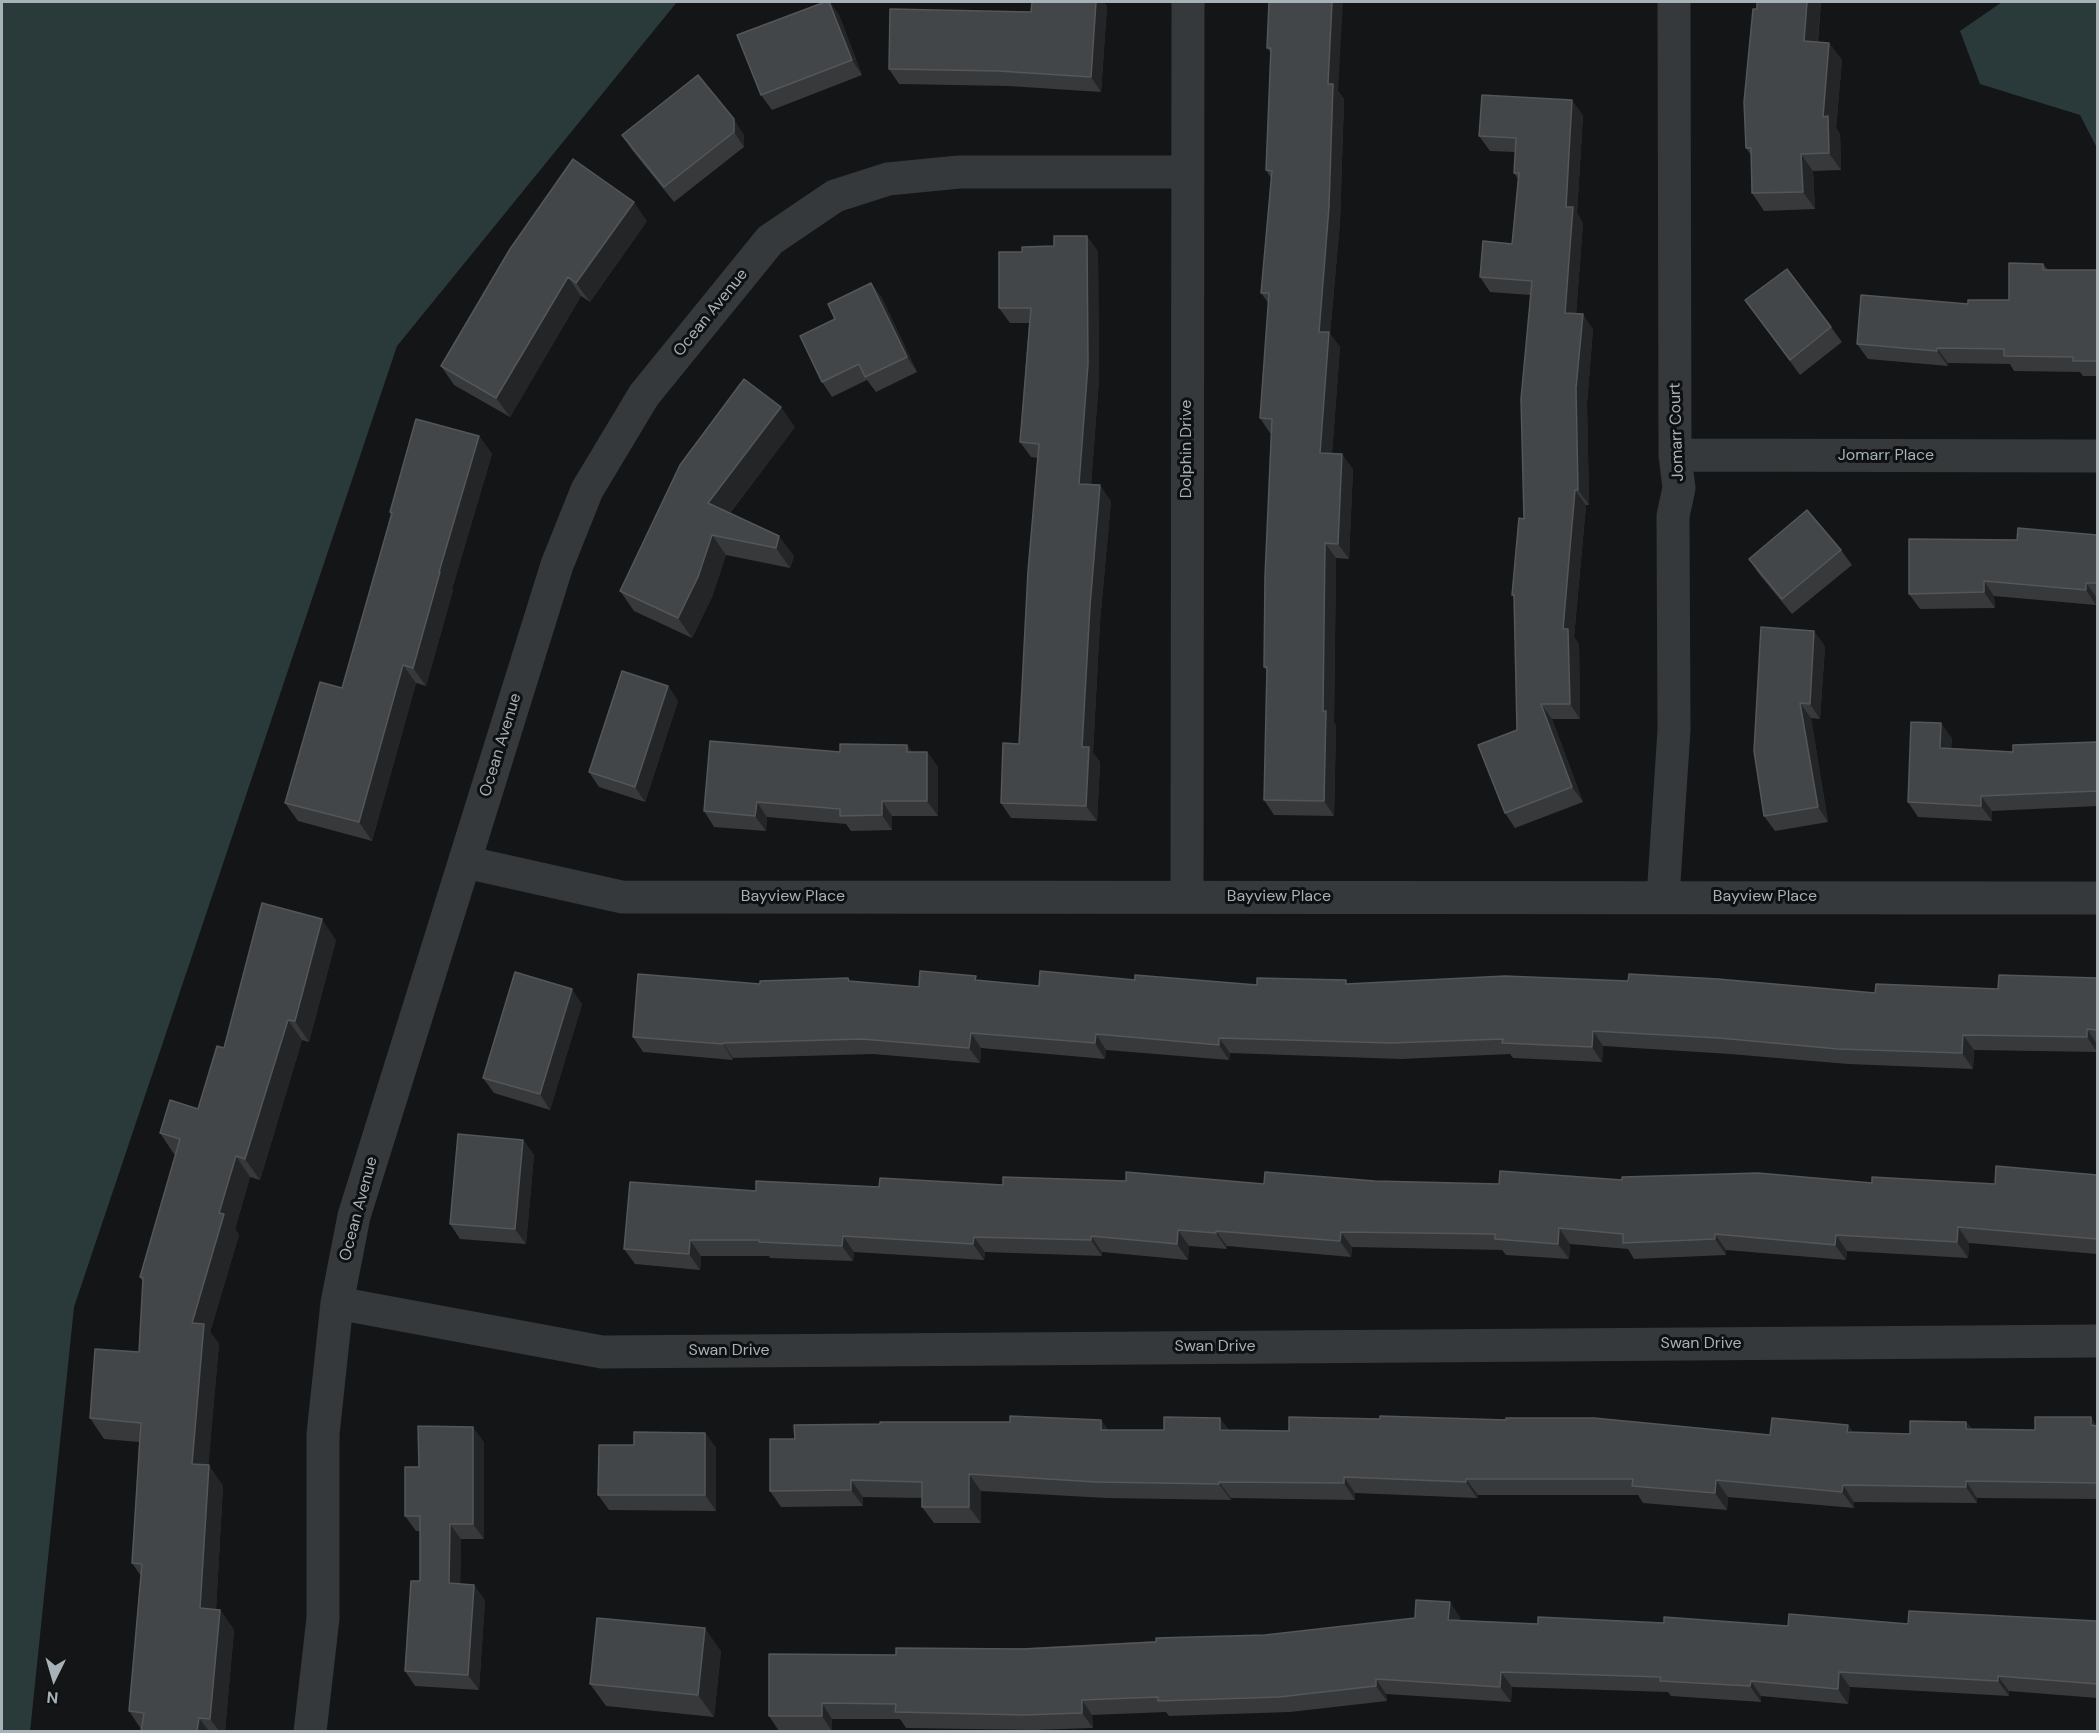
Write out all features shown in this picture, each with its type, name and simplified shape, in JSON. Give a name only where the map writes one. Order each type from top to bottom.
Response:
[{"type":"street","name":"Dolphin Drive","points":[[1187,896],[1188,2]]},
{"type":"street","name":"Jomarr Court","points":[[1663,897],[1674,729],[1673,516],[1679,488],[1675,456],[1674,2]]},
{"type":"street","name":"Ocean Avenue","points":[[310,1731],[323,1618],[323,1434],[337,1304],[354,1216],[557,565],[587,490],[644,395],[770,240],[835,196],[888,178],[959,172],[1187,172]]},
{"type":"street","name":"Jomarr Place","points":[[1675,456],[2097,456]]},
{"type":"street","name":"Bayview Place","points":[[465,862],[622,897],[2097,898]]},
{"type":"street","name":"Swan Drive","points":[[337,1304],[602,1352],[2097,1341]]},
{"type":"shaded area","points":[[2,2],[677,2],[397,346],[74,1307],[30,1732],[2,1731]]},
{"type":"shaded area","points":[[2002,2],[2097,2],[2097,148],[2080,115],[1980,84],[1960,31]]},
{"type":"building","points":[[829,2],[852,60],[761,95],[737,35]]},
{"type":"building","points":[[1032,2],[1096,2],[1091,77],[998,71],[889,69],[890,9],[1031,12]]},
{"type":"building","points":[[1269,2],[1332,2],[1328,84],[1333,84],[1329,207],[1319,332],[1329,332],[1320,453],[1342,454],[1338,544],[1325,543],[1324,801],[1264,800],[1267,667],[1264,667],[1265,576],[1272,419],[1260,418],[1269,293],[1261,293],[1272,171],[1266,170],[1271,48],[1267,48]]},
{"type":"building","points":[[1757,2],[1807,2],[1804,41],[1829,43],[1823,117],[1828,116],[1829,153],[1801,154],[1803,192],[1752,193],[1751,148],[1746,148],[1744,102],[1753,9],[1757,9]]},
{"type":"building","points":[[698,75],[734,119],[734,132],[664,187],[622,135]]},
{"type":"building","points":[[1482,95],[1572,100],[1566,207],[1573,207],[1565,313],[1583,314],[1576,388],[1578,490],[1575,490],[1563,629],[1568,629],[1570,704],[1541,704],[1572,787],[1505,813],[1478,745],[1517,730],[1514,595],[1512,595],[1519,518],[1524,519],[1521,399],[1532,281],[1480,277],[1483,241],[1512,244],[1519,173],[1514,173],[1516,138],[1479,136]]},
{"type":"building","points":[[573,159],[634,202],[576,283],[568,277],[496,398],[441,366],[510,249]]},
{"type":"building","points":[[1054,236],[1087,236],[1088,364],[1079,484],[1100,485],[1082,747],[1089,747],[1086,806],[1001,803],[1003,743],[1019,744],[1028,571],[1039,444],[1020,442],[1031,308],[999,308],[999,252],[1022,252],[1022,247],[1054,246]]},
{"type":"building","points":[[2009,263],[2043,264],[2043,270],[2097,270],[2097,361],[2073,361],[2073,357],[2004,356],[2004,349],[1937,348],[1937,351],[1857,344],[1861,295],[1968,304],[1968,300],[2009,300]]},
{"type":"building","points":[[1787,269],[1831,327],[1790,360],[1745,300]]},
{"type":"building","points":[[871,283],[907,357],[865,377],[859,364],[822,382],[800,336],[835,319],[828,304]]},
{"type":"building","points":[[744,379],[781,407],[708,503],[779,536],[776,548],[712,535],[698,577],[678,618],[620,591],[680,465]]},
{"type":"building","points":[[416,419],[479,436],[413,668],[403,665],[359,822],[285,803],[320,682],[342,688]]},
{"type":"building","points":[[1807,510],[1841,550],[1782,599],[1749,559]]},
{"type":"building","points":[[2018,528],[2097,535],[2097,583],[2086,583],[2086,590],[1984,581],[1984,592],[1909,594],[1909,539],[2017,540]]},
{"type":"building","points":[[1761,627],[1814,631],[1810,704],[1800,703],[1818,807],[1764,816],[1754,751]]},
{"type":"building","points":[[622,671],[668,686],[635,787],[589,772]]},
{"type":"building","points":[[1911,722],[1941,723],[1940,748],[2013,752],[2013,745],[2097,742],[2097,791],[1981,796],[1981,806],[1908,802]]},
{"type":"building","points":[[710,741],[840,752],[840,744],[907,745],[907,752],[927,752],[927,801],[882,801],[882,815],[840,816],[840,809],[757,802],[755,816],[704,811]]},
{"type":"building","points":[[262,903],[322,919],[295,1021],[288,1020],[245,1159],[236,1156],[219,1213],[224,1214],[192,1323],[204,1324],[192,1464],[209,1465],[200,1608],[220,1610],[210,1719],[199,1718],[197,1731],[141,1731],[144,1713],[129,1711],[142,1564],[132,1563],[141,1423],[90,1418],[95,1349],[139,1352],[143,1278],[140,1277],[180,1139],[160,1133],[170,1100],[198,1109],[217,1046],[224,1048]]},
{"type":"building","points":[[920,971],[976,976],[975,980],[1039,986],[1040,971],[1135,980],[1135,975],[1257,985],[1257,978],[1346,980],[1346,984],[1505,976],[1628,981],[1629,974],[1718,979],[1875,993],[1876,984],[1998,989],[1999,975],[2097,978],[2097,1030],[2087,1029],[2087,1037],[1963,1035],[1962,1053],[1838,1049],[1719,1038],[1593,1031],[1592,1047],[1502,1043],[1503,1039],[1391,1043],[1219,1038],[1219,1045],[1096,1034],[1095,1043],[971,1033],[969,1048],[862,1039],[723,1044],[633,1037],[638,974],[760,984],[760,981],[848,978],[849,981],[919,987]]},
{"type":"building","points":[[515,972],[572,989],[540,1094],[483,1078]]},
{"type":"building","points":[[458,1134],[523,1140],[515,1229],[450,1224]]},
{"type":"building","points":[[1996,1166],[2097,1175],[2097,1239],[1958,1227],[1957,1242],[1836,1235],[1835,1245],[1715,1234],[1715,1239],[1623,1243],[1623,1234],[1559,1228],[1558,1244],[1495,1239],[1495,1234],[1341,1232],[1340,1241],[1178,1230],[1177,1244],[1091,1236],[1091,1240],[974,1237],[973,1244],[843,1236],[842,1246],[759,1242],[759,1240],[690,1240],[689,1254],[624,1249],[630,1182],[756,1191],[756,1181],[879,1187],[880,1178],[1003,1185],[1003,1177],[1126,1181],[1126,1172],[1264,1184],[1265,1172],[1375,1181],[1499,1184],[1500,1171],[1622,1180],[1622,1177],[1758,1173],[1872,1183],[1872,1177],[1995,1184]]},
{"type":"building","points":[[1010,1416],[1101,1420],[1101,1430],[1164,1430],[1164,1417],[1220,1418],[1220,1430],[1289,1431],[1289,1417],[1380,1419],[1380,1416],[1506,1420],[1506,1418],[1594,1418],[1770,1435],[1772,1418],[1848,1425],[1847,1432],[1910,1434],[1910,1421],[1966,1422],[1966,1429],[2035,1430],[2035,1417],[2091,1417],[2091,1425],[2097,1426],[2097,1483],[1966,1481],[1966,1487],[1843,1485],[1842,1492],[1716,1480],[1715,1493],[1632,1486],[1633,1479],[1466,1479],[1466,1482],[1344,1477],[1344,1483],[1219,1482],[1219,1484],[1095,1482],[969,1474],[969,1507],[922,1507],[922,1482],[851,1480],[851,1490],[770,1491],[770,1439],[795,1439],[794,1425],[880,1424],[880,1422],[1010,1422]]},
{"type":"building","points":[[418,1426],[473,1427],[473,1524],[450,1524],[449,1583],[474,1585],[468,1675],[405,1671],[411,1581],[420,1581],[420,1516],[405,1516],[405,1467],[419,1467]]},
{"type":"building","points":[[634,1432],[705,1433],[705,1495],[598,1495],[599,1445],[634,1445]]},
{"type":"building","points":[[1416,1600],[1450,1602],[1448,1620],[1538,1624],[1538,1617],[1664,1623],[1664,1617],[1788,1626],[1789,1614],[1908,1624],[1909,1611],[2097,1621],[2097,1684],[1998,1676],[1998,1681],[1839,1672],[1838,1689],[1751,1681],[1750,1686],[1660,1681],[1661,1677],[1501,1672],[1500,1687],[1376,1679],[1376,1686],[1279,1697],[1158,1701],[1158,1697],[1082,1700],[1082,1713],[1024,1715],[895,1712],[896,1704],[822,1703],[822,1716],[769,1716],[769,1654],[896,1655],[896,1648],[1025,1649],[1156,1642],[1156,1638],[1265,1635],[1415,1618]]},
{"type":"building","points":[[597,1618],[705,1628],[698,1695],[590,1684]]}]
